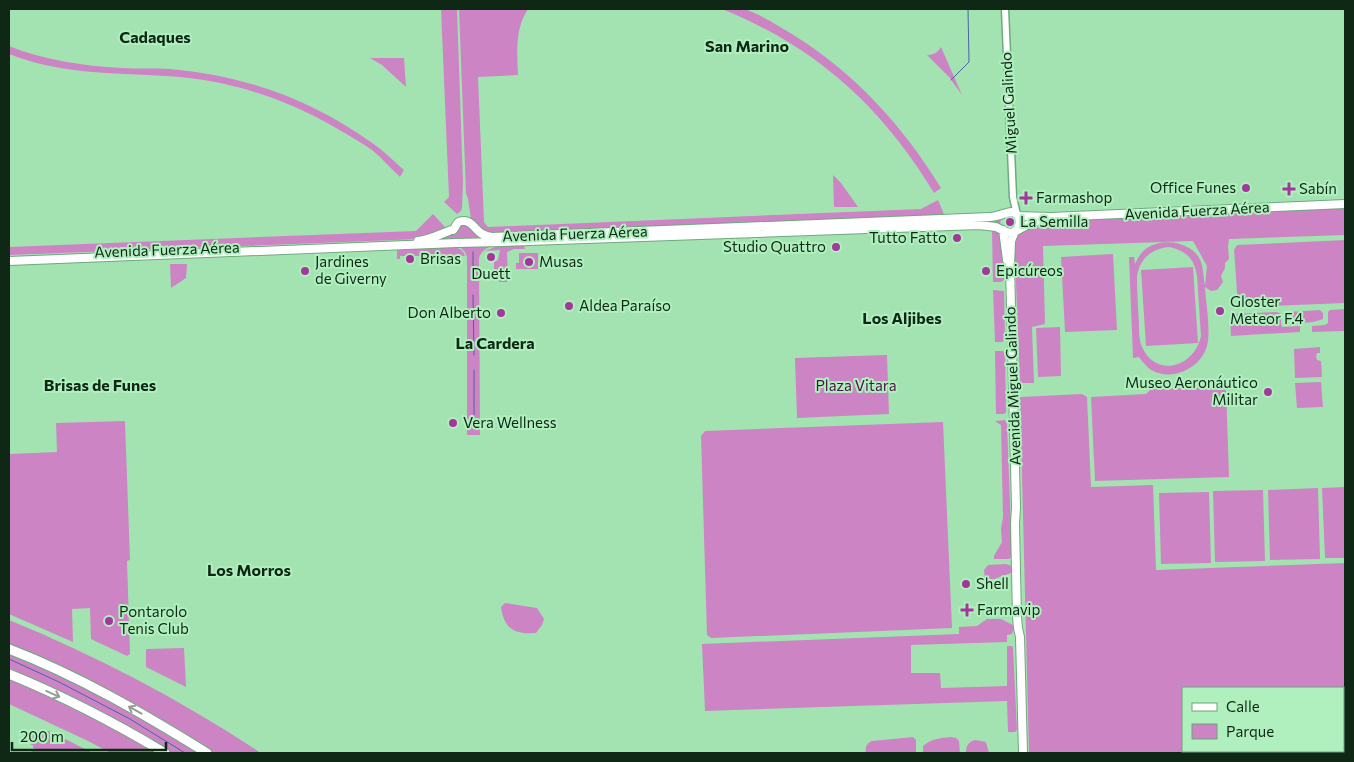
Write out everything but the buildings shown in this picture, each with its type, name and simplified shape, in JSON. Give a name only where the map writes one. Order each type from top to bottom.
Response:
[{"type":"highway","points":[[9,649],[56,669],[111,696],[207,753]]},
{"type":"highway","points":[[9,674],[72,702],[165,753]]},
{"type":"main road","name":"Miguel Galindo","points":[[1004,9],[1013,197],[1018,215]]},
{"type":"main road","name":"Miguel Galindo","points":[[1004,214],[1013,197]]},
{"type":"main road","name":"Avenida Fuerza Aérea","points":[[9,261],[503,242],[990,217],[1011,212],[1018,215],[1050,217],[1345,204]]},
{"type":"main road","points":[[1002,229],[1000,223],[1004,214]]},
{"type":"main road","points":[[1017,230],[1020,222],[1018,215]]},
{"type":"main road","name":"Avenida Fuerza Aérea","points":[[9,257],[414,241],[432,238],[453,230],[457,223],[463,221],[470,223],[481,235],[492,237],[979,225],[990,225],[1009,233],[1050,217]]},
{"type":"main road","points":[[453,230],[456,240],[464,243],[469,242],[473,238],[474,228]]},
{"type":"main road","name":"Avenida Miguel Galindo","points":[[1002,229],[1006,257],[1010,266]]},
{"type":"main road","name":"Avenida Miguel Galindo","points":[[1017,230],[1011,241],[1010,266],[1017,617],[1020,637],[1023,753]]},
{"type":"green space","points":[[742,8],[757,14],[792,34],[837,66],[876,102],[894,122],[911,143],[941,188],[934,193],[892,133],[844,83],[817,61],[787,42],[756,24],[722,9]]},
{"type":"green space","points":[[441,9],[457,9],[463,182],[462,208],[457,214],[444,202],[449,197]]},
{"type":"green space","points":[[459,9],[528,9],[519,32],[517,49],[518,75],[478,77],[484,222],[488,227],[921,209],[938,200],[946,219],[1001,217],[1000,226],[503,242],[492,246],[483,251],[479,258],[480,435],[467,435],[467,257],[465,252],[456,243],[9,261],[9,257],[413,241],[432,239],[457,223],[472,225],[466,193]]},
{"type":"green space","points":[[9,46],[50,59],[78,64],[198,72],[252,84],[303,103],[328,115],[375,145],[404,170],[400,177],[372,150],[350,136],[317,117],[276,99],[254,92],[211,81],[188,78],[67,69],[28,61],[9,54]]},
{"type":"green space","points":[[941,47],[962,95],[949,77],[927,55],[932,55]]},
{"type":"green space","points":[[370,58],[404,58],[406,87],[382,65]]},
{"type":"green space","points":[[833,175],[841,183],[858,207],[834,207]]},
{"type":"green space","points":[[1345,206],[1345,235],[1229,239],[1229,259],[1225,263],[1221,276],[1223,282],[1217,290],[1211,291],[1205,287],[1209,333],[1204,354],[1193,366],[1177,373],[1161,374],[1147,367],[1139,357],[1133,358],[1129,257],[1134,257],[1135,264],[1143,251],[1153,245],[1167,242],[1181,244],[1188,247],[1200,259],[1205,286],[1207,266],[1193,241],[1043,246],[1045,324],[1032,327],[1034,383],[1020,383],[1015,258],[1011,257],[1017,233],[1048,221]],"holes":[[[1170,247],[1192,260],[1196,270],[1201,336],[1191,356],[1183,362],[1165,366],[1156,363],[1148,357],[1141,344],[1137,277],[1140,265],[1152,252]]]},
{"type":"green space","points":[[433,214],[445,229],[420,239],[9,255],[9,247],[416,231]]},
{"type":"green space","points":[[992,229],[1000,233],[1002,238],[1004,280],[1001,282],[993,282]]},
{"type":"green space","points":[[1345,240],[1345,303],[1241,307],[1238,305],[1234,250],[1237,245]]},
{"type":"green space","points":[[523,243],[525,249],[514,249],[507,252],[508,278],[507,282],[500,282],[494,276],[494,262],[498,260],[500,250],[485,251],[500,245]]},
{"type":"green space","points":[[451,247],[460,249],[465,256],[400,256],[400,259],[397,259],[397,250],[399,249]]},
{"type":"green space","name":"Musas","points":[[519,253],[538,253],[538,269],[516,269],[516,263],[519,263]]},
{"type":"green space","points":[[1113,254],[1117,330],[1065,332],[1061,257]]},
{"type":"green space","points":[[170,264],[187,264],[186,278],[171,288]]},
{"type":"green space","points":[[1193,267],[1198,343],[1146,346],[1141,270]]},
{"type":"green space","points":[[993,290],[1004,291],[1005,340],[1002,342],[995,342]]},
{"type":"green space","points":[[1345,309],[1345,331],[1312,332],[1312,326],[1328,323],[1328,312],[1330,310]]},
{"type":"green space","points":[[1320,310],[1323,313],[1323,319],[1300,323],[1287,319],[1288,312]]},
{"type":"green space","points":[[1277,312],[1281,314],[1282,327],[1300,326],[1300,332],[1231,336],[1230,317],[1232,314]]},
{"type":"green space","points":[[1060,327],[1061,376],[1038,377],[1036,328]]},
{"type":"green space","points":[[1320,347],[1320,353],[1317,353],[1316,356],[1317,360],[1321,361],[1322,377],[1295,378],[1294,349]]},
{"type":"green space","points":[[995,351],[1003,351],[1005,353],[1006,412],[1004,414],[996,414]]},
{"type":"green space","name":"Plaza Vitara","points":[[887,355],[889,414],[797,418],[795,358]]},
{"type":"green space","points":[[1321,382],[1323,407],[1297,408],[1295,383]]},
{"type":"green space","points":[[1226,387],[1229,477],[1095,481],[1091,397],[1146,394],[1151,389]]},
{"type":"green space","points":[[1082,394],[1087,397],[1091,487],[1153,485],[1156,570],[1345,563],[1345,753],[1029,753],[1020,397]]},
{"type":"green space","points":[[1005,420],[1007,424],[1012,556],[1009,559],[994,559],[1002,542],[1001,529],[1003,517],[1001,425],[996,421]]},
{"type":"green space","points":[[125,421],[130,560],[127,561],[130,654],[127,656],[91,639],[90,608],[72,609],[73,642],[9,614],[9,454],[57,452],[56,423]]},
{"type":"green space","points":[[943,422],[952,628],[711,638],[707,635],[701,436],[705,431]]},
{"type":"green space","points":[[1345,487],[1345,558],[1325,558],[1322,488]]},
{"type":"green space","points":[[1318,488],[1320,559],[1270,560],[1268,490]]},
{"type":"green space","points":[[1263,490],[1265,561],[1215,562],[1213,491]]},
{"type":"green space","points":[[1209,492],[1211,563],[1161,564],[1159,493]]},
{"type":"green space","points":[[1006,564],[1012,566],[1011,573],[994,579],[985,579],[984,570],[988,565]]},
{"type":"green space","points":[[505,603],[537,608],[544,619],[536,633],[522,633],[512,629],[505,621],[503,615],[501,607]]},
{"type":"green space","points":[[987,619],[1001,619],[1013,625],[1012,634],[1007,635],[1007,642],[911,645],[911,673],[940,673],[941,688],[1007,686],[1007,646],[1012,646],[1017,730],[1015,732],[1008,732],[1007,701],[705,711],[702,644],[959,634],[959,627],[977,626]]},
{"type":"green space","points":[[9,620],[138,680],[200,715],[261,753],[111,753],[9,704]]},
{"type":"green space","points":[[184,648],[186,687],[146,667],[146,649]]},
{"type":"green space","points":[[38,730],[49,731],[93,753],[31,753],[36,749],[31,745],[32,736],[35,732],[39,734],[40,731]]},
{"type":"green space","points":[[913,737],[916,740],[916,753],[866,753],[866,746],[872,741]]},
{"type":"green space","points":[[951,737],[959,741],[960,753],[923,753],[923,746],[929,742],[939,738]]},
{"type":"green space","points":[[975,740],[986,742],[989,753],[966,753],[968,745]]},
{"type":"waterway","points":[[951,80],[969,62],[968,9]]},
{"type":"waterway","points":[[473,252],[473,278]]},
{"type":"waterway","points":[[473,295],[474,355]]},
{"type":"waterway","points":[[474,370],[474,426]]},
{"type":"waterway","points":[[9,659],[59,682],[130,719],[185,753]]},
{"type":"place","name":"Office Funes","points":[[1246,188]]},
{"type":"place","name":"Sabín","points":[[1289,189]]},
{"type":"place","name":"Farmashop","points":[[1026,198]]},
{"type":"place","name":"La Semilla","points":[[1010,222]]},
{"type":"place","name":"Tutto Fatto","points":[[957,238]]},
{"type":"place","name":"Studio Quattro","points":[[836,247]]},
{"type":"place","name":"Duett","points":[[491,257]]},
{"type":"place","name":"Brisas","points":[[410,259]]},
{"type":"place","name":"Musas","points":[[529,262]]},
{"type":"place","name":"Jardines de Giverny","points":[[305,271]]},
{"type":"place","name":"Epicúreos","points":[[986,271]]},
{"type":"place","name":"Aldea Paraíso","points":[[569,306]]},
{"type":"place","name":"Gloster Meteor F.4","points":[[1220,311]]},
{"type":"place","name":"Don Alberto","points":[[501,313]]},
{"type":"place","name":"Museo Aeronáutico Militar","points":[[1268,392]]},
{"type":"place","name":"Vera Wellness","points":[[453,423]]},
{"type":"place","name":"Shell","points":[[966,584]]},
{"type":"place","name":"Farmavip","points":[[967,610]]},
{"type":"place","name":"Pontarolo Tenis Club","points":[[109,621]]},
{"type":"district","name":"Cadaques","points":[[155,37]]},
{"type":"district","name":"San Marino","points":[[747,46]]},
{"type":"district","name":"Los Aljibes","points":[[902,318]]},
{"type":"district","name":"La Cardera","points":[[495,343]]},
{"type":"district","name":"Brisas de Funes","points":[[100,385]]},
{"type":"district","name":"Los Morros","points":[[249,570]]}]
